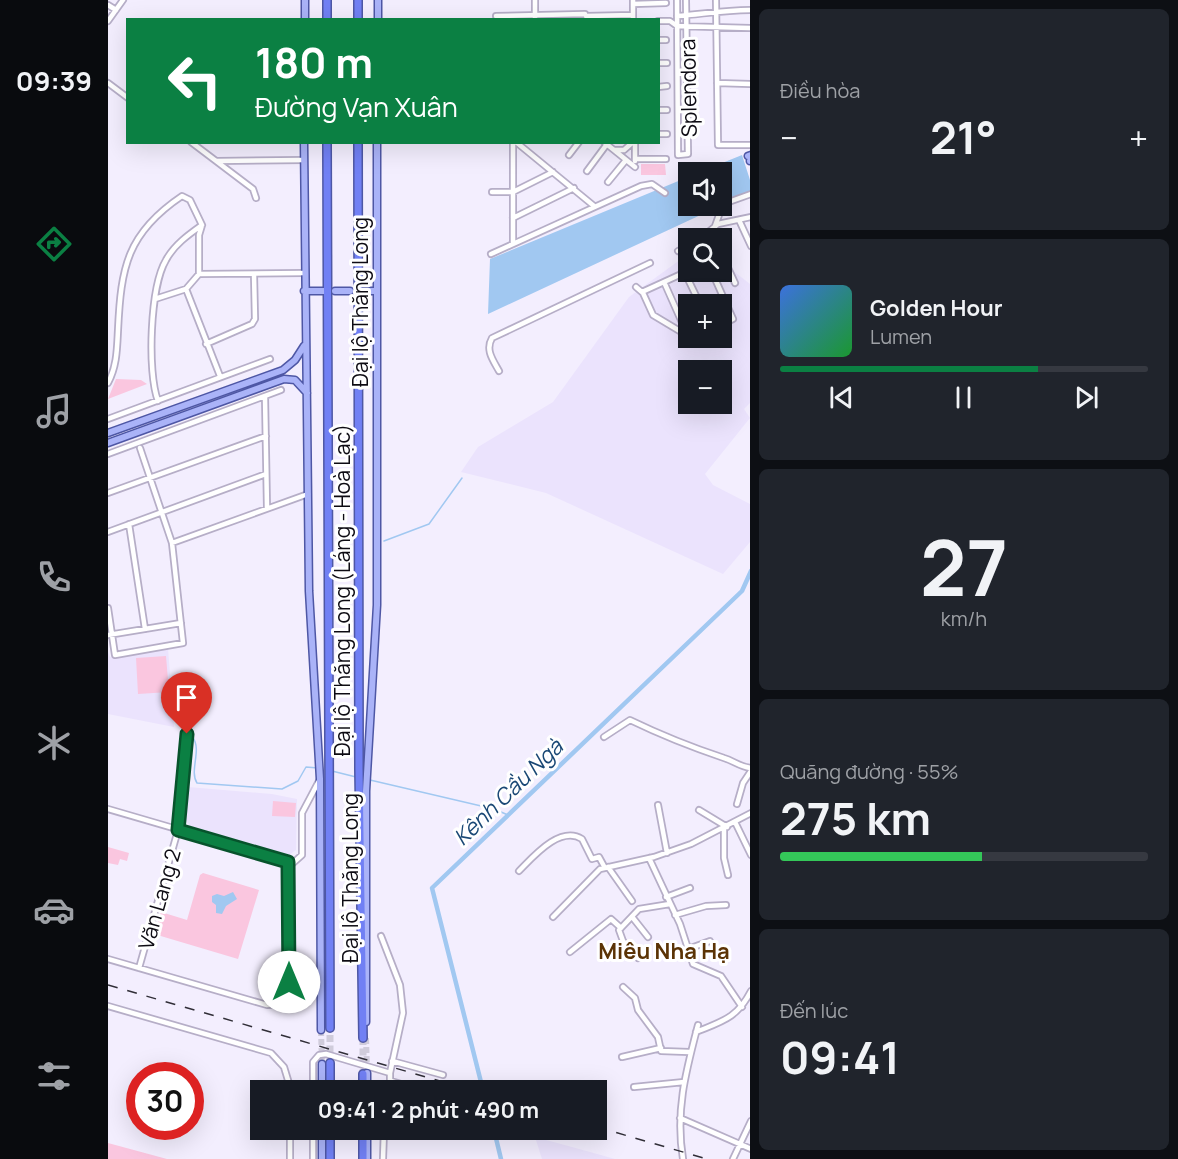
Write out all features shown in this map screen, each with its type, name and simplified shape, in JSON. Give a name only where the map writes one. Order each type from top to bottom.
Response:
[{"type":"highway","points":[[327,0],[327,18]]},
{"type":"highway","points":[[358,0],[358,18]]},
{"type":"highway","name":"Đại lộ Thăng Long (Láng - Hoà Lạc)","points":[[327,144],[330,1028]]},
{"type":"highway","name":"Đại lộ Thăng Long (Láng - Hoà Lạc)","points":[[358,144],[359,781],[364,1038]]},
{"type":"highway","points":[[326,1063],[329,1080]]},
{"type":"highway","points":[[365,1073],[365,1080]]},
{"type":"highway","points":[[330,1140],[330,1159]]},
{"type":"highway","points":[[365,1140],[365,1159]]},
{"type":"main road","points":[[305,0],[305,18]]},
{"type":"main road","points":[[378,0],[378,18]]},
{"type":"main road","name":"Đại lộ Thăng Long","points":[[304,144],[309,591],[320,778],[321,1030]]},
{"type":"main road","name":"Đại lộ Thăng Long","points":[[364,1038],[366,791],[377,611],[377,144]]},
{"type":"main road","points":[[304,291],[327,291]]},
{"type":"main road","points":[[336,291],[350,291]]},
{"type":"main road","points":[[361,291],[376,291]]},
{"type":"main road","points":[[108,434],[283,370],[295,360],[305,344]]},
{"type":"main road","points":[[108,443],[284,379],[295,380],[308,394]]},
{"type":"main road","points":[[323,1080],[326,1063]]},
{"type":"main road","points":[[322,1140],[322,1159]]},
{"type":"street","points":[[108,21],[123,0]]},
{"type":"street","points":[[535,0],[535,17]]},
{"type":"street","name":"Splendora","points":[[676,0],[678,154],[688,154],[686,0]]},
{"type":"street","points":[[716,0],[718,145],[750,145]]},
{"type":"street","points":[[496,16],[633,17],[633,2],[666,3]]},
{"type":"street","points":[[108,5],[116,10]]},
{"type":"street","points":[[669,21],[677,15],[711,15],[716,10],[750,10]]},
{"type":"street","points":[[660,21],[669,21],[677,26],[711,25],[717,28],[750,28]]},
{"type":"street","points":[[660,40],[666,40]]},
{"type":"street","points":[[660,63],[667,63]]},
{"type":"street","points":[[108,83],[126,96]]},
{"type":"street","points":[[717,83],[750,84]]},
{"type":"street","points":[[660,87],[667,86]]},
{"type":"street","points":[[660,110],[667,110]]},
{"type":"street","points":[[660,134],[667,134]]},
{"type":"street","points":[[194,144],[253,189],[256,198]]},
{"type":"street","points":[[513,244],[514,144]]},
{"type":"street","points":[[517,144],[594,206]]},
{"type":"street","points":[[569,155],[577,144]]},
{"type":"street","points":[[607,145],[624,150],[632,144]]},
{"type":"street","points":[[607,145],[636,167],[634,144]]},
{"type":"street","points":[[586,171],[607,145]]},
{"type":"street","points":[[635,159],[666,159]]},
{"type":"street","points":[[217,160],[304,160]]},
{"type":"street","points":[[608,182],[626,160]]},
{"type":"street","points":[[492,192],[513,192],[553,172]]},
{"type":"street","points":[[491,254],[594,206],[648,184],[658,186],[665,194]]},
{"type":"street","points":[[513,218],[574,188]]},
{"type":"street","points":[[715,226],[723,204],[750,194]]},
{"type":"street","points":[[108,383],[115,366],[124,271],[139,235],[159,212],[182,196],[190,200],[202,225],[199,235],[199,274],[186,289],[155,299]]},
{"type":"street","points":[[715,226],[750,217]]},
{"type":"street","points":[[739,220],[750,246]]},
{"type":"street","points":[[158,401],[152,381],[155,299],[165,261],[179,242],[202,225]]},
{"type":"street","points":[[499,371],[489,354],[489,344],[492,338],[650,263]]},
{"type":"street","points":[[199,274],[304,273]]},
{"type":"street","points":[[207,344],[252,324],[255,319],[254,274]]},
{"type":"street","points":[[642,292],[678,276]]},
{"type":"street","points":[[732,277],[735,283]]},
{"type":"street","points":[[664,282],[678,314]]},
{"type":"street","points":[[636,287],[642,292],[653,315],[678,330]]},
{"type":"street","points":[[186,289],[220,376]]},
{"type":"street","points":[[108,419],[220,376],[270,360]]},
{"type":"street","points":[[108,454],[281,390]]},
{"type":"street","points":[[265,397],[267,508]]},
{"type":"street","points":[[108,493],[266,436]]},
{"type":"street","points":[[108,608],[110,635],[115,655],[183,643],[172,543],[140,448]]},
{"type":"street","points":[[108,532],[266,474]]},
{"type":"street","points":[[172,543],[308,494]]},
{"type":"street","points":[[129,524],[145,629]]},
{"type":"street","points":[[110,635],[181,623]]},
{"type":"street","points":[[604,737],[630,720],[682,744],[728,759],[750,770],[743,783],[737,804]]},
{"type":"street","name":"Văn Lang 2","points":[[139,968],[178,830],[187,734]]},
{"type":"street","points":[[108,810],[288,862],[296,862],[302,855],[304,808],[320,778]]},
{"type":"street","points":[[304,808],[310,804],[320,806]]},
{"type":"street","points":[[658,805],[667,853]]},
{"type":"street","points":[[699,810],[725,827]]},
{"type":"street","points":[[554,917],[600,869],[667,853],[750,813]]},
{"type":"street","points":[[735,822],[750,855]]},
{"type":"street","points":[[725,827],[724,858],[728,875]]},
{"type":"street","points":[[519,871],[549,843],[576,836],[582,839],[592,859],[599,857],[632,901]]},
{"type":"street","points":[[649,858],[675,915],[693,964],[721,976],[742,1007]]},
{"type":"street","points":[[108,959],[267,1005],[282,1000],[287,993],[289,982],[288,862]]},
{"type":"street","points":[[666,897],[690,888]]},
{"type":"street","points":[[638,958],[624,941],[619,930],[633,918],[639,909],[670,904]]},
{"type":"street","points":[[675,915],[706,906],[726,904]]},
{"type":"street","points":[[633,918],[648,937]]},
{"type":"street","points":[[570,952],[611,919],[621,928]]},
{"type":"street","points":[[381,936],[400,985],[403,1013],[390,1072],[391,1080]]},
{"type":"street","points":[[688,949],[710,941]]},
{"type":"street","points":[[623,987],[635,998],[639,1010],[658,1037],[661,1051],[689,1052]]},
{"type":"street","points":[[696,1032],[733,1016],[742,1007],[750,991]]},
{"type":"street","points":[[108,1006],[271,1053],[284,1066],[288,1080]]},
{"type":"street","points":[[683,1159],[680,1118],[684,1082],[689,1052],[698,1025]]},
{"type":"street","points":[[622,1057],[661,1048]]},
{"type":"street","points":[[313,1080],[313,1062],[319,1055],[327,1054],[390,1072]]},
{"type":"street","points":[[392,1061],[443,1075]]},
{"type":"street","points":[[634,1087],[684,1082]]},
{"type":"street","points":[[680,1118],[750,1149]]},
{"type":"street","points":[[733,1159],[750,1121]]},
{"type":"street","points":[[290,1140],[290,1159]]},
{"type":"street","points":[[313,1140],[313,1159]]},
{"type":"street","points":[[382,1159],[383,1140]]},
{"type":"shaded area","points":[[641,164],[665,164],[666,175],[641,175]]},
{"type":"shaded area","points":[[678,261],[678,282],[732,282],[732,270],[750,284],[750,403],[744,409],[750,418],[705,474],[713,485],[750,504],[750,542],[723,574],[546,493],[461,472],[478,447],[553,402],[629,297]]},
{"type":"shaded area","points":[[116,379],[141,380],[147,384],[108,399]]},
{"type":"shaded area","points":[[168,648],[174,727],[108,714],[108,652],[110,657]]},
{"type":"shaded area","points":[[166,656],[169,692],[138,694],[136,658]]},
{"type":"shaded area","points":[[188,787],[272,794],[297,799],[296,850],[289,855],[190,826],[185,820]]},
{"type":"shaded area","points":[[273,801],[296,803],[295,817],[272,816]]},
{"type":"shaded area","points":[[108,847],[129,853],[127,861],[120,859],[118,865],[108,863]]},
{"type":"shaded area","points":[[203,873],[259,890],[238,959],[154,934],[161,912],[187,920],[200,875]]},
{"type":"shaded area","points":[[536,1140],[546,1140],[615,1159],[542,1159]]},
{"type":"shaded area","points":[[108,1143],[167,1159],[108,1159]]},
{"type":"water","points":[[742,155],[750,180],[750,192],[732,200],[732,162],[725,162]]},
{"type":"water","points":[[678,181],[678,216],[699,216],[488,314],[490,259]]},
{"type":"water","points":[[233,892],[237,899],[226,906],[222,914],[216,913],[216,905],[212,902],[212,896],[217,894],[224,896]]},
{"type":"waterway","points":[[384,541],[429,524],[462,478]]},
{"type":"waterway","name":"Kênh Cầu Ngà","points":[[480,1080],[432,888],[742,591],[750,573]]},
{"type":"waterway","points":[[193,738],[196,748],[194,773],[197,783],[282,789],[298,781],[306,767],[318,768]]},
{"type":"waterway","points":[[332,771],[356,777]]},
{"type":"waterway","points":[[370,780],[494,809],[508,815]]},
{"type":"waterway","name":"Kênh Cầu Ngà","points":[[496,1140],[501,1159]]},
{"type":"tunnel","points":[[330,1028],[330,1063]]},
{"type":"tunnel","points":[[321,1030],[322,1064]]},
{"type":"tunnel","points":[[363,1038],[363,1074]]},
{"type":"tunnel","points":[[366,1038],[367,1070]]},
{"type":"railway","points":[[108,985],[436,1080]]},
{"type":"railway","points":[[607,1130],[707,1159]]},
{"type":"district","name":"Miêu Nha Hạ","points":[[664,951]]},
{"type":"route","points":[[187,734],[178,830],[288,862],[289,982]]}]
